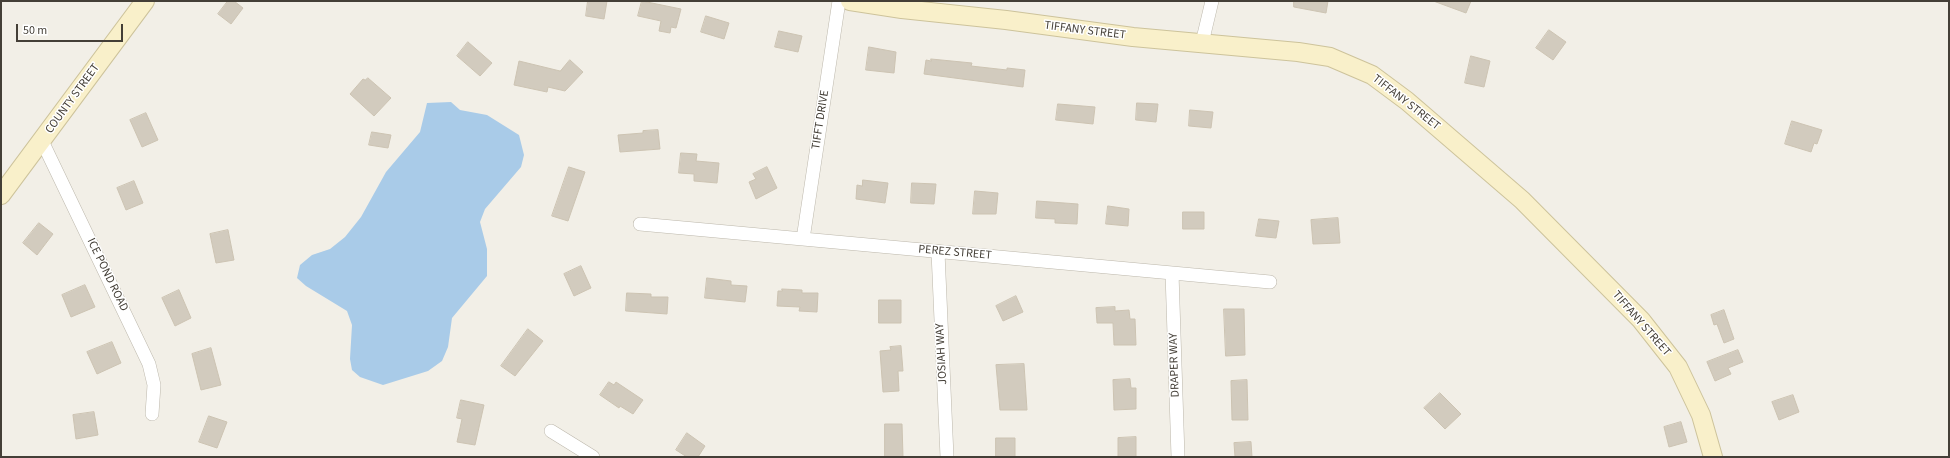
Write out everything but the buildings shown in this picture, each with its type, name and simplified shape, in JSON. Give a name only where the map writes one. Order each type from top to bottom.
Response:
[{"type":"street","name":"COUNTY STREET","points":[[1,195],[145,1]]},
{"type":"street","name":"TIFFT DRIVE","points":[[803,239],[839,1]]},
{"type":"street","name":"TIFFANY STREET","points":[[850,1],[902,10],[1298,52],[1330,57],[1372,75],[1407,101],[1522,200],[1641,320],[1678,367],[1701,415],[1713,457]]},
{"type":"street","points":[[1202,43],[1212,1]]},
{"type":"street","name":"ICE POND ROAD","points":[[42,141],[149,364],[154,386],[152,414]]},
{"type":"street","name":"PEREZ STREET","points":[[640,224],[1270,282]]},
{"type":"street","name":"JOSIAH WAY","points":[[938,252],[947,457]]},
{"type":"street","name":"DRAPER WAY","points":[[1172,273],[1178,457]]},
{"type":"street","points":[[551,431],[593,457]]},
{"type":"water","points":[[451,102],[460,110],[487,115],[519,135],[524,155],[521,167],[485,209],[480,222],[487,249],[487,276],[452,318],[448,347],[442,361],[428,371],[383,385],[360,377],[352,370],[350,359],[352,325],[347,311],[306,286],[297,278],[300,265],[312,255],[330,249],[345,237],[361,217],[386,172],[420,132],[427,103]]}]
